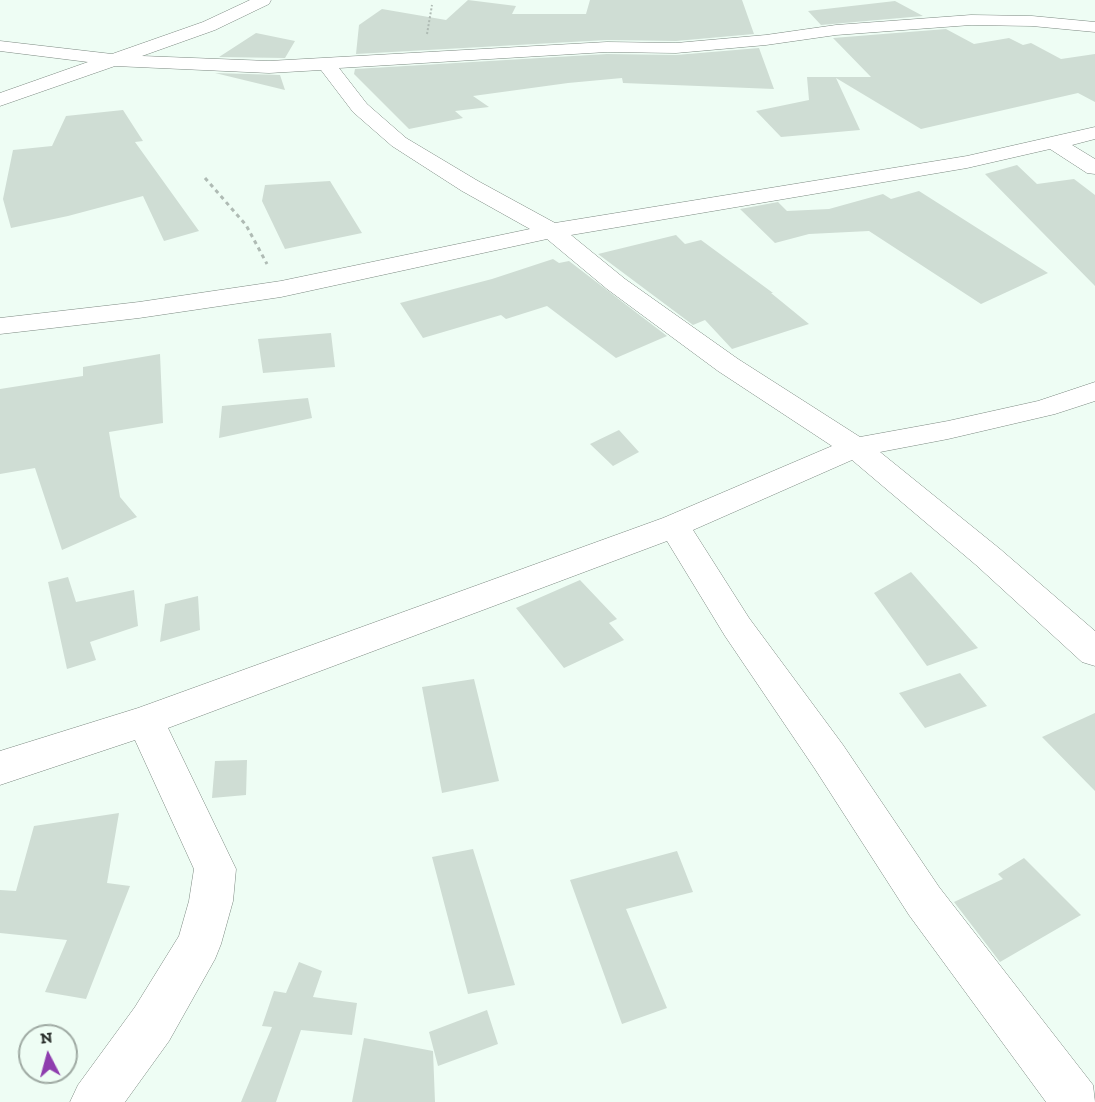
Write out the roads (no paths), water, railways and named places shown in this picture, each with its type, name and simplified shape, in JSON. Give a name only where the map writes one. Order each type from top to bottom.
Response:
[{"type":"street","points":[[0,100],[209,26],[263,0]]},
{"type":"street","points":[[0,46],[114,60],[269,67],[607,47],[676,48],[766,40],[836,30],[971,20],[1032,21],[1095,27]]},
{"type":"street","points":[[327,65],[360,108],[399,142],[470,186],[552,231],[616,284],[728,365],[855,447],[988,557],[1095,652]]},
{"type":"street","points":[[0,326],[139,310],[281,289],[552,231],[966,162],[1095,133]]},
{"type":"street","points":[[1053,142],[1095,168]]},
{"type":"street","points":[[0,768],[145,721],[674,526],[855,447],[948,430],[1034,410],[1095,391]]},
{"type":"street","points":[[674,526],[737,627],[829,757],[924,901],[1076,1102]]},
{"type":"street","points":[[95,1102],[152,1024],[199,944],[211,901],[215,869],[145,721]]}]
